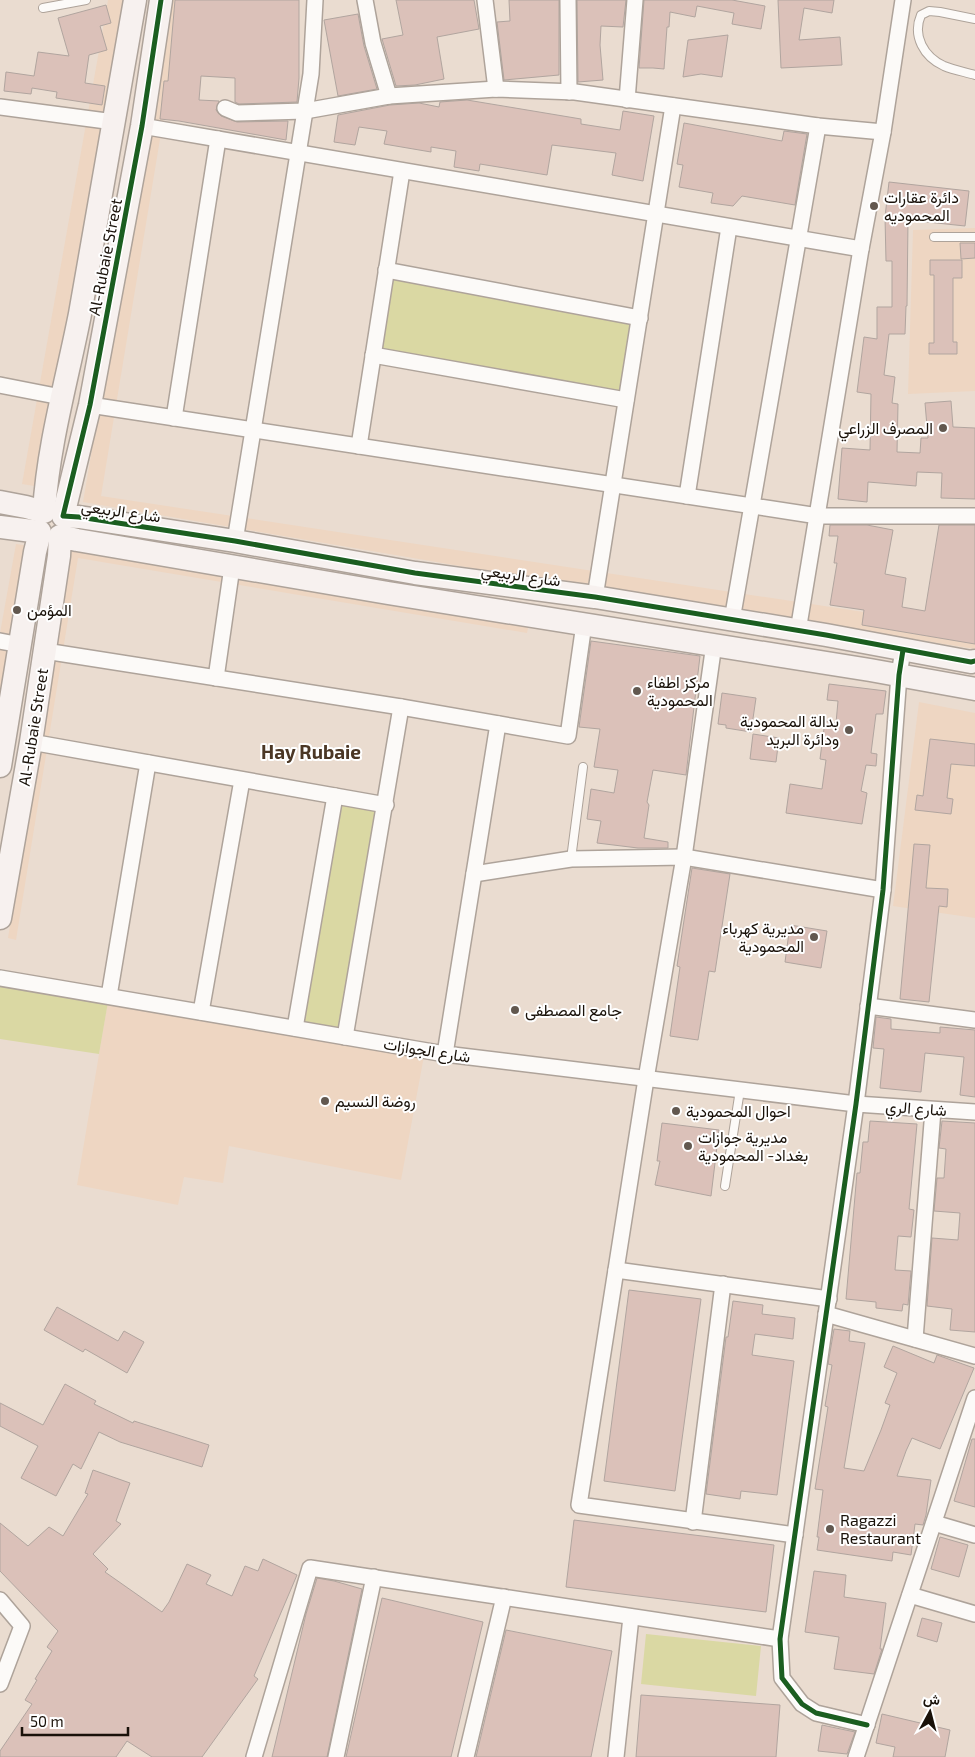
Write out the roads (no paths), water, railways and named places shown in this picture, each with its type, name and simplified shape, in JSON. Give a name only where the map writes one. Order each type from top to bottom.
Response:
[{"type":"street","name":"Al-Rubaie Street","points":[[0,918],[45,651],[61,397],[79,317],[135,0]]},
{"type":"street","name":"Al-Rubaie Street","points":[[1,755],[10,643],[52,524],[90,405],[142,126],[161,0]]},
{"type":"street","points":[[235,541],[311,74],[315,0]]},
{"type":"street","points":[[366,0],[373,43],[389,96]]},
{"type":"street","points":[[485,0],[496,89]]},
{"type":"street","points":[[568,0],[570,92]]},
{"type":"street","points":[[627,100],[635,0]]},
{"type":"street","points":[[798,631],[861,249],[883,132],[903,0]]},
{"type":"street","points":[[225,108],[237,113],[305,111],[389,96],[496,89],[570,92],[818,126],[883,132]]},
{"type":"street","points":[[595,597],[673,106]]},
{"type":"street","points":[[0,107],[114,122]]},
{"type":"street","points":[[142,126],[861,249]]},
{"type":"street","points":[[732,620],[818,126]]},
{"type":"street","points":[[174,418],[218,139]]},
{"type":"street","points":[[359,446],[402,171]]},
{"type":"street","points":[[687,496],[729,227]]},
{"type":"street","points":[[386,270],[640,318]]},
{"type":"street","points":[[373,356],[626,400]]},
{"type":"street","points":[[0,385],[61,397]]},
{"type":"street","points":[[90,405],[818,516],[975,516]]},
{"type":"street","name":"شارع الربيعي","points":[[0,502],[52,524],[232,567],[714,644],[975,689]]},
{"type":"street","name":"شارع الربيعي","points":[[0,527],[52,524],[235,541],[395,570],[595,597],[971,662],[975,661]]},
{"type":"street","points":[[216,678],[232,567]]},
{"type":"street","points":[[388,593],[399,591],[403,585],[404,578],[395,570]]},
{"type":"street","points":[[424,599],[416,591],[416,584],[419,578],[429,575]]},
{"type":"street","points":[[45,651],[401,707],[568,736],[584,624]]},
{"type":"street","points":[[714,644],[684,857],[646,1079],[579,1505],[795,1536]]},
{"type":"street","points":[[867,1725],[816,1714],[802,1704],[782,1678],[780,1639],[856,1104],[883,890],[902,650]]},
{"type":"street","points":[[345,1037],[386,805],[401,707]]},
{"type":"street","points":[[445,1054],[498,724]]},
{"type":"street","points":[[31,742],[386,805]]},
{"type":"street","points":[[108,996],[148,763]]},
{"type":"street","points":[[201,1012],[242,780]]},
{"type":"street","points":[[295,1028],[335,796]]},
{"type":"street","points":[[474,874],[571,859],[684,857],[883,890]]},
{"type":"street","name":"شارع الجوازات","points":[[0,978],[445,1054],[856,1104]]},
{"type":"street","points":[[868,1006],[975,1020]]},
{"type":"street","name":"شارع الري","points":[[856,1104],[975,1112]]},
{"type":"street","points":[[914,1339],[933,1110]]},
{"type":"street","points":[[616,1270],[723,1284],[828,1306],[914,1339],[975,1356]]},
{"type":"street","points":[[694,1522],[723,1284]]},
{"type":"street","points":[[856,1757],[975,1398]]},
{"type":"street","points":[[934,1523],[975,1535]]},
{"type":"street","points":[[254,1757],[310,1568],[780,1639]]},
{"type":"street","points":[[336,1757],[374,1577]]},
{"type":"street","points":[[910,1595],[975,1614]]},
{"type":"street","points":[[466,1757],[504,1597]]},
{"type":"street","points":[[0,1600],[22,1626],[0,1684]]},
{"type":"street","points":[[616,1757],[631,1617]]},
{"type":"lane","points":[[43,8],[86,0]]},
{"type":"lane","points":[[975,19],[929,11],[921,15],[917,31],[920,43],[928,56],[945,67],[975,75]]},
{"type":"lane","points":[[934,238],[975,236]]},
{"type":"lane","points":[[571,859],[583,767]]},
{"type":"lane","points":[[725,1186],[740,1090]]},
{"type":"place","name":"دائرة عقارات المحموديه","points":[[874,206]]},
{"type":"place","name":"المصرف الزراعي","points":[[943,428]]},
{"type":"place","name":"المؤمن","points":[[17,610]]},
{"type":"place","name":"مركز اطفاء المحمودية","points":[[637,691]]},
{"type":"place","name":"بدالة المحمودية ودائرة البريد","points":[[849,730]]},
{"type":"place","name":"مديرية كهرباء المحمودية","points":[[814,937]]},
{"type":"place","name":"جامع المصطفى","points":[[515,1010]]},
{"type":"place","name":"روضة النسيم","points":[[325,1101]]},
{"type":"place","name":"احوال المحمودية","points":[[676,1111]]},
{"type":"place","name":"مديرية جوازات بغداد- المحمودية","points":[[688,1146]]},
{"type":"place","name":"Ragazzi Restaurant","points":[[830,1529]]},
{"type":"district","name":"Hay Rubaie","points":[[311,752]]}]
